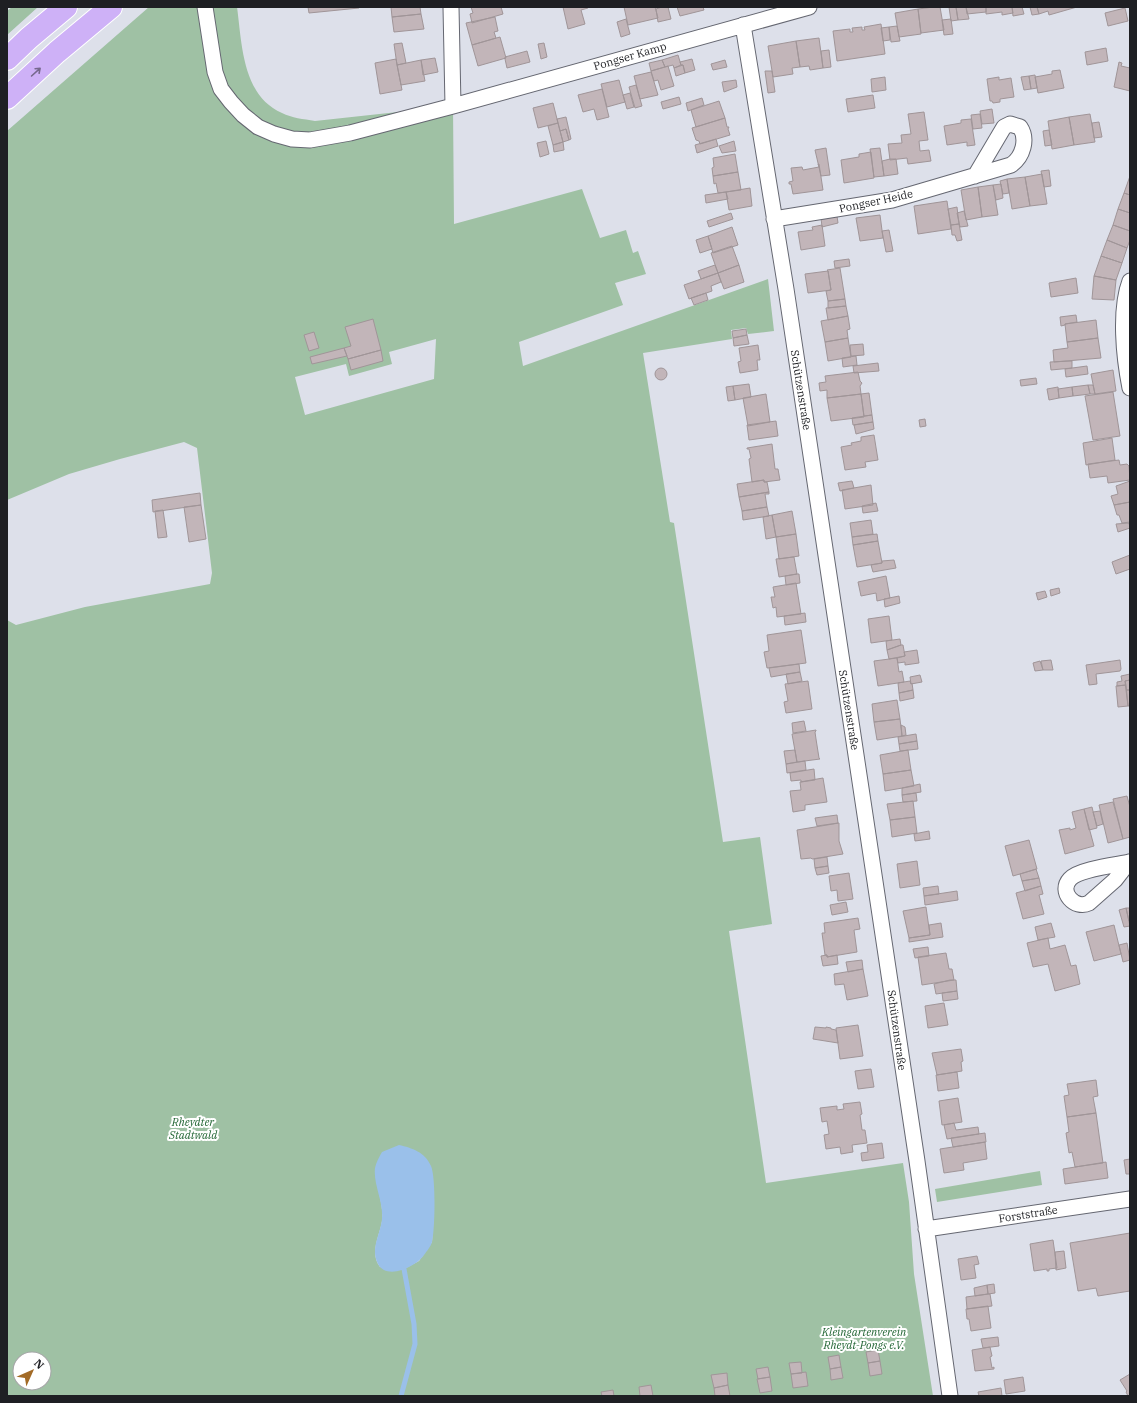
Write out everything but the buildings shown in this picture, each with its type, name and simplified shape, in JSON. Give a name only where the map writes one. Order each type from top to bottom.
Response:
[{"type":"highway","points":[[7,59],[29,38],[66,7]]},
{"type":"highway","points":[[7,98],[111,7]]},
{"type":"street","name":"Pongser Kamp","points":[[205,7],[215,72],[221,89],[231,102],[243,115],[258,127],[274,134],[292,139],[310,140],[350,133],[452,106],[808,7]]},
{"type":"street","points":[[451,7],[452,106]]},
{"type":"street","name":"Schützenstraße","points":[[743,25],[786,289],[950,1396]]},
{"type":"street","name":"Pongser Heide","points":[[774,218],[892,200],[976,176]]},
{"type":"street","points":[[1130,281],[1126,290],[1124,306],[1124,334],[1130,388]]},
{"type":"street","name":"Forststraße","points":[[926,1229],[1130,1199]]},
{"type":"green space","points":[[12,7],[38,7],[7,35],[7,11]]},
{"type":"green space","name":"Rheydter Stadtwald","points":[[149,7],[237,7],[246,67],[252,81],[259,94],[269,105],[286,115],[315,121],[453,106],[454,224],[582,189],[600,238],[626,230],[633,253],[638,251],[646,274],[615,283],[623,305],[519,342],[523,366],[768,279],[774,331],[748,334],[746,328],[731,330],[732,339],[643,353],[670,522],[674,523],[723,842],[760,837],[772,924],[729,931],[766,1183],[903,1163],[909,1202],[914,1274],[933,1396],[7,1396],[7,620],[16,625],[85,607],[210,584],[212,573],[197,448],[184,442],[69,474],[7,500],[7,131]],"holes":[[[436,339],[434,379],[305,415],[295,377],[346,364],[349,376],[392,364],[389,352]],[[376,1177],[434,1209],[432,1242],[419,1261],[402,1270],[380,1267],[375,1256],[382,1216],[382,1205]]]},
{"type":"green space","points":[[1040,1171],[1042,1185],[937,1202],[935,1189]]},
{"type":"water","points":[[399,1145],[418,1151],[425,1157],[431,1166],[434,1181],[434,1215],[432,1242],[429,1248],[415,1263],[395,1272],[382,1269],[378,1264],[375,1254],[381,1225],[382,1210],[376,1182],[375,1168],[382,1152]]},
{"type":"waterway","points":[[401,1396],[415,1344],[414,1324],[404,1269]]},
{"type":"park label","name":"Kleingartenverein Rheydt-Pongs e.V.","points":[[864,1338]]}]
